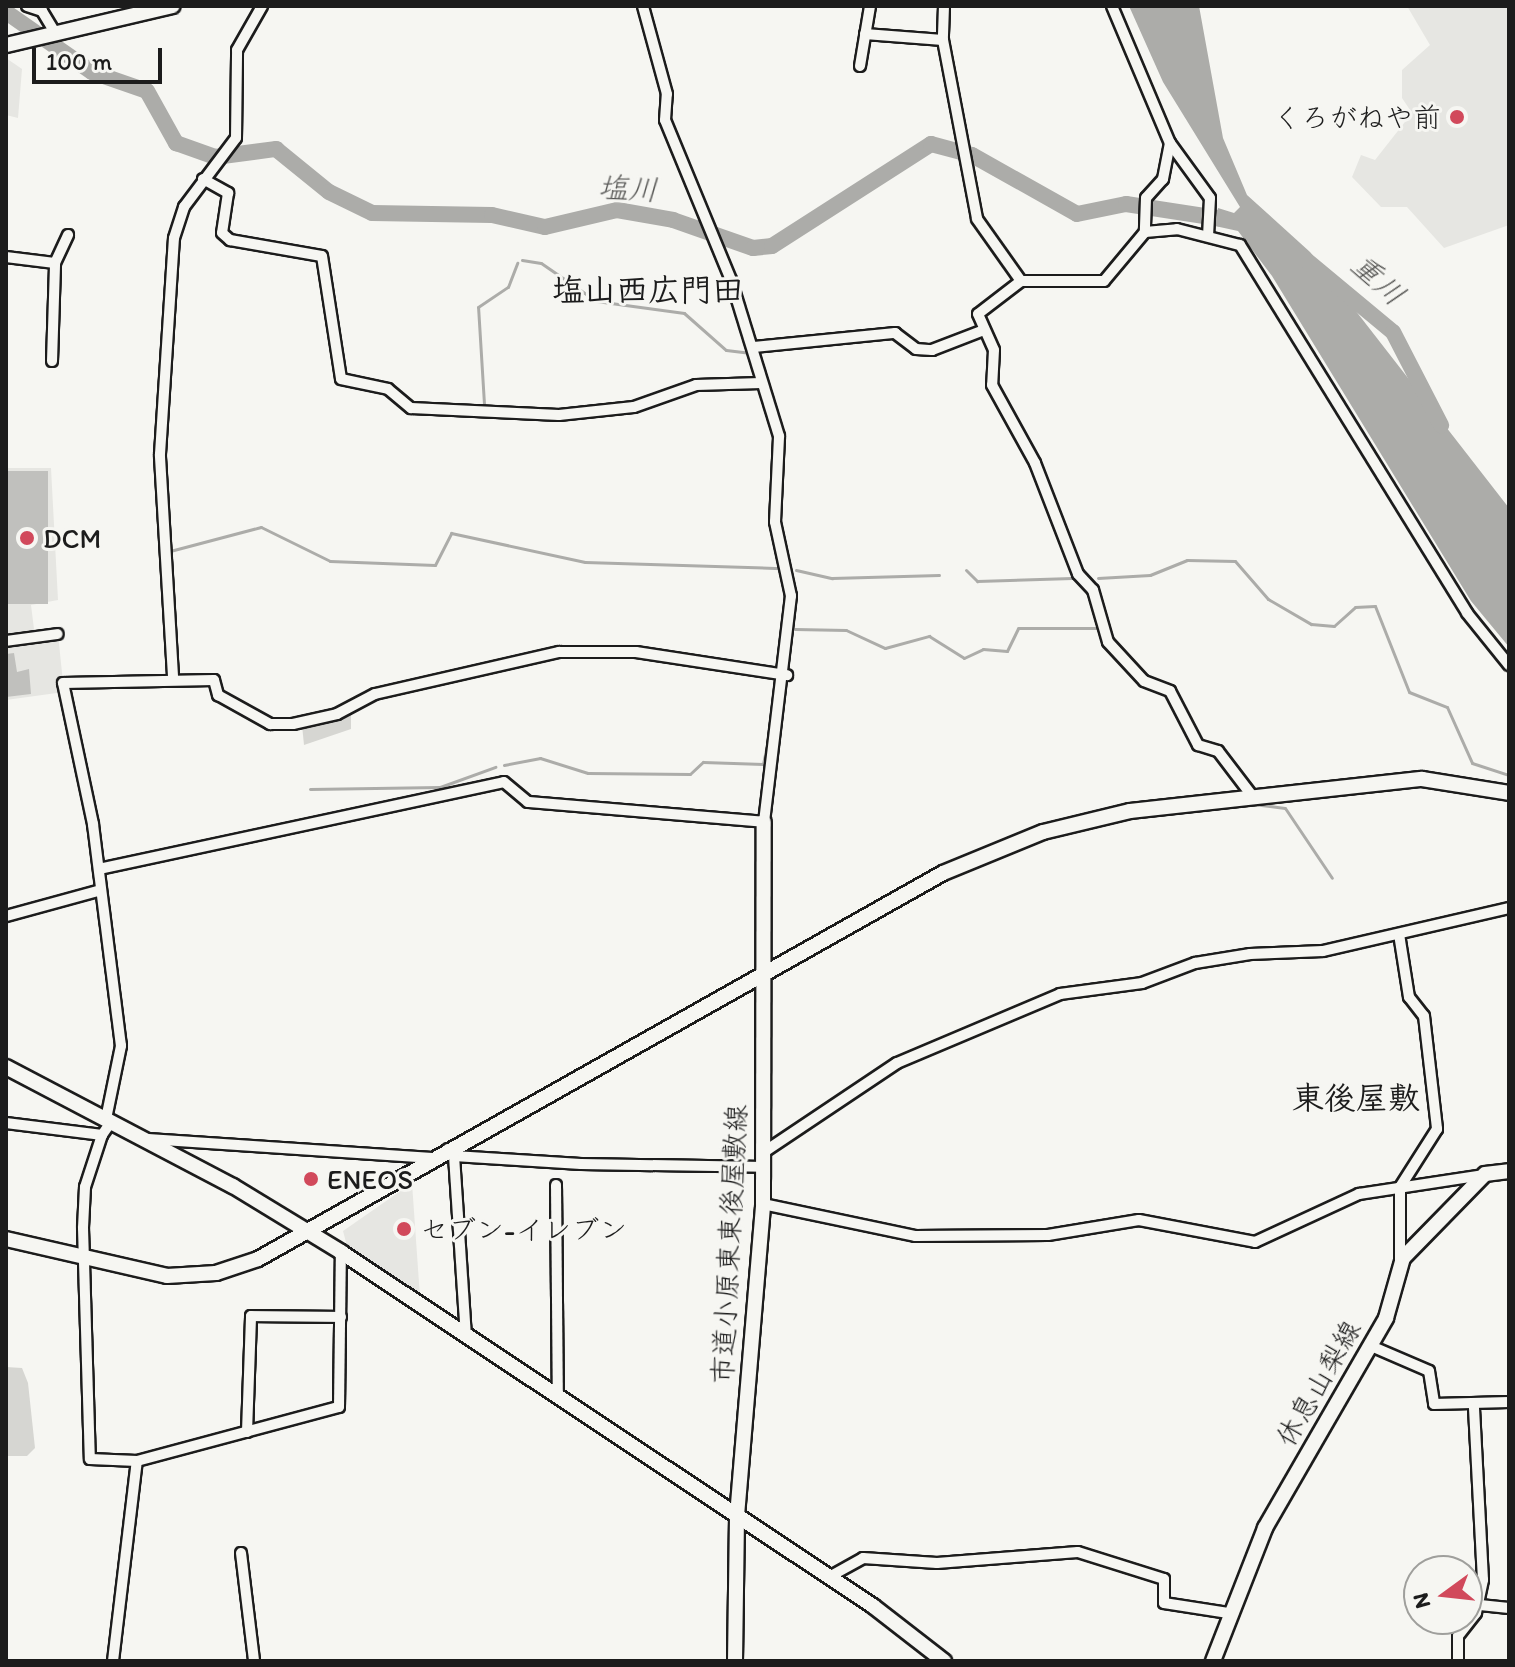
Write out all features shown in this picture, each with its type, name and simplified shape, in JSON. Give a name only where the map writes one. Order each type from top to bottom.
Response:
[{"type":"street","points":[[27,6],[42,11],[55,33]]},
{"type":"street","points":[[6,45],[172,6]]},
{"type":"street","points":[[173,676],[160,454],[174,238],[203,179],[230,150],[239,114],[237,50],[262,6]]},
{"type":"street","points":[[99,869],[504,782],[528,802],[764,822],[791,596],[775,505],[780,450],[754,347],[665,120],[667,94],[643,6]]},
{"type":"street","points":[[860,66],[870,6]]},
{"type":"street","points":[[944,6],[943,40],[977,219],[1021,281]]},
{"type":"street","points":[[1112,6],[1170,143],[1212,210],[1208,234]]},
{"type":"street","points":[[865,34],[943,40]]},
{"type":"street","points":[[1170,143],[1163,179],[1146,198],[1143,228],[1104,281],[1021,281],[978,314],[997,374],[992,385],[1035,463],[1078,574],[1093,590],[1108,642],[1144,681],[1170,691],[1198,745],[1218,751],[1253,797]]},
{"type":"street","points":[[203,179],[228,193],[222,233],[230,240],[322,256],[341,379],[388,389],[411,408],[559,415],[634,407],[682,387],[761,383]]},
{"type":"street","points":[[1143,228],[1230,238],[1259,269],[1467,613],[1509,665]]},
{"type":"street","points":[[52,361],[55,263],[68,235]]},
{"type":"street","points":[[6,257],[55,263]]},
{"type":"street","points":[[754,347],[895,333],[916,349],[932,350],[984,330]]},
{"type":"street","points":[[6,641],[58,634]]},
{"type":"street","points":[[341,1252],[339,1407],[137,1461],[86,1453],[89,1276],[82,1258],[85,1187],[108,1121],[121,1046],[99,869],[63,683],[173,676],[214,680],[218,695],[281,724],[559,652],[636,652],[783,674]]},
{"type":"street","points":[[6,1239],[167,1276],[216,1273],[258,1259],[304,1229],[432,1158],[451,1153],[761,974],[1012,843],[1105,816],[1253,797],[1443,779],[1509,793]]},
{"type":"street","name":"市道小原東東後屋敷線","points":[[735,1661],[737,1516],[763,1204],[761,974],[764,822]]},
{"type":"street","points":[[6,916],[101,890]]},
{"type":"street","points":[[451,1153],[764,1160],[897,1063],[1060,994],[1142,983],[1195,963],[1323,951],[1509,908]]},
{"type":"street","points":[[1399,934],[1409,997],[1424,1016],[1437,1129],[1400,1187],[1400,1263]]},
{"type":"street","points":[[6,1067],[143,1139],[341,1252],[829,1577],[944,1661]]},
{"type":"street","points":[[6,1123],[102,1135]]},
{"type":"street","points":[[143,1139],[432,1158]]},
{"type":"street","points":[[451,1153],[466,1336]]},
{"type":"street","points":[[763,1204],[915,1236],[1048,1235],[1139,1220],[1255,1242],[1359,1194],[1509,1171]]},
{"type":"street","name":"休息山梨線","points":[[1213,1661],[1228,1613],[1265,1528],[1371,1346],[1400,1263],[1485,1174]]},
{"type":"street","points":[[556,1185],[558,1397]]},
{"type":"street","points":[[247,1432],[251,1316],[341,1317]]},
{"type":"street","points":[[1371,1346],[1429,1371],[1434,1404],[1474,1406],[1509,1402]]},
{"type":"street","points":[[1474,1406],[1478,1555]]},
{"type":"street","points":[[113,1661],[137,1461]]},
{"type":"street","points":[[829,1577],[863,1558],[937,1563],[1078,1552],[1164,1579],[1164,1603],[1228,1613]]},
{"type":"street","points":[[241,1553],[254,1661]]},
{"type":"street","points":[[1483,1605],[1509,1608]]},
{"type":"street","points":[[1458,1661],[1461,1635]]},
{"type":"shaded area","points":[[1129,6],[1199,6],[1223,138],[1247,195],[1310,252],[1509,508],[1509,647],[1471,601],[1272,276],[1238,231],[1215,226],[1218,208],[1234,213],[1240,207],[1163,82]]},
{"type":"shaded area","points":[[1407,6],[1509,6],[1509,225],[1444,248],[1407,207],[1381,207],[1352,177],[1361,155],[1375,160],[1412,113],[1402,98],[1402,70],[1430,45]]},
{"type":"shaded area","points":[[6,58],[22,69],[18,118],[6,115]]},
{"type":"shaded area","points":[[6,468],[51,468],[58,600],[31,605],[35,637],[58,634],[64,692],[6,700]]},
{"type":"shaded area","points":[[351,710],[351,729],[304,745],[302,725]]},
{"type":"shaded area","points":[[412,1183],[420,1297],[347,1246],[343,1231]]},
{"type":"shaded area","points":[[6,1367],[22,1368],[28,1383],[35,1448],[27,1456],[6,1456]]},
{"type":"building","name":"DCM","points":[[6,471],[48,471],[48,604],[6,604]]},
{"type":"building","points":[[14,653],[17,672],[29,669],[31,694],[6,697],[6,654]]},
{"type":"waterway","name":"塩川","points":[[6,12],[92,72],[147,91],[176,143],[215,157],[276,149],[329,192],[372,213],[492,215],[545,227],[617,210],[673,220],[753,248],[772,246],[931,144],[972,155],[1077,214],[1126,204],[1224,219]]},
{"type":"waterway","name":"重川","points":[[1305,259],[1393,332],[1441,425]]},
{"type":"waterway","points":[[522,260],[541,263],[596,301],[684,313],[726,350],[749,353]]},
{"type":"waterway","points":[[484,404],[478,307],[508,287],[517,263]]},
{"type":"waterway","points":[[170,551],[261,527],[330,561],[435,565],[451,533],[585,562],[781,568]]},
{"type":"waterway","points":[[1098,578],[1150,575],[1187,560],[1235,561],[1268,599],[1311,624],[1334,626],[1355,607],[1375,606],[1409,692],[1447,707],[1472,763],[1509,775]]},
{"type":"waterway","points":[[796,570],[832,578],[939,575]]},
{"type":"waterway","points":[[966,570],[977,581],[1072,578]]},
{"type":"waterway","points":[[782,623],[782,633]]},
{"type":"waterway","points":[[795,629],[846,630],[885,648],[929,636],[964,658],[983,649],[1007,651],[1018,628],[1101,628]]},
{"type":"waterway","points":[[1173,707],[1182,725]]},
{"type":"waterway","points":[[504,765],[540,758],[588,773],[690,774],[703,762],[763,764],[769,736]]},
{"type":"waterway","points":[[1197,748],[1211,754]]},
{"type":"waterway","points":[[310,789],[440,787],[495,767]]},
{"type":"waterway","points":[[1253,804],[1285,808],[1332,878]]},
{"type":"place","name":"くろがねや前","points":[[1457,117]]},
{"type":"place","name":"DCM","points":[[27,538]]},
{"type":"place","name":"ENEOS","points":[[311,1179]]},
{"type":"place","name":"セブン-イレブン","points":[[404,1229]]},
{"type":"district","name":"塩山西広門田","points":[[648,290]]},
{"type":"district","name":"東後屋敷","points":[[1356,1098]]}]
